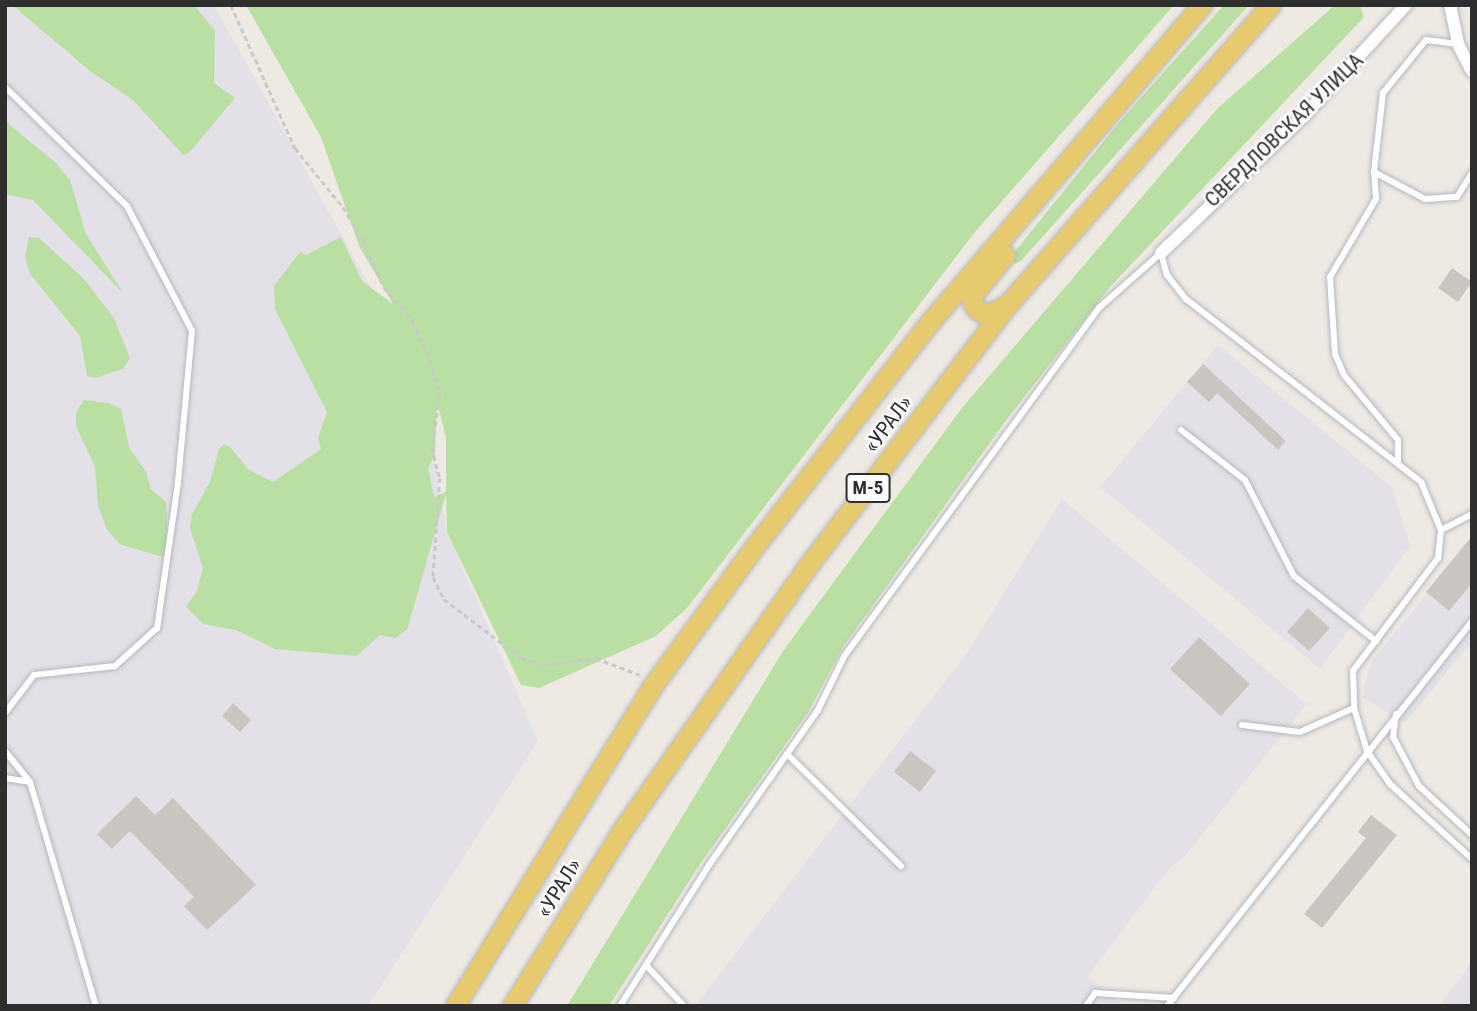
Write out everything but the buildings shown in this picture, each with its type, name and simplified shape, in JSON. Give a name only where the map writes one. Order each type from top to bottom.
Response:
[{"type":"main road","name":"«УРАЛ»","points":[[455,1006],[654,684],[755,546],[931,321],[1202,5]]},
{"type":"main road","name":"«УРАЛ»","points":[[512,1006],[623,829],[791,590],[1008,304],[1271,5]]},
{"type":"main road","points":[[1008,304],[986,315],[975,308],[971,297],[1010,249],[1019,219]]},
{"type":"street","name":"СВЕРДЛОВСКАЯ УЛИЦА","points":[[1161,253],[1303,117],[1406,5]]},
{"type":"street","points":[[1450,5],[1458,44],[1472,71]]},
{"type":"lane","points":[[1398,464],[1398,440],[1344,374],[1335,354],[1330,277],[1376,199],[1374,172],[1384,93],[1426,40],[1458,44]]},
{"type":"lane","points":[[5,87],[127,206],[192,331],[178,483],[157,628],[115,666],[34,675],[5,713]]},
{"type":"lane","points":[[1374,172],[1425,199],[1457,197],[1472,173]]},
{"type":"lane","points":[[620,1006],[818,710],[845,655],[1100,307],[1161,253],[1167,275],[1186,299],[1421,482],[1441,530],[1438,558],[1353,671],[1354,708],[1367,751],[1390,784],[1472,859]]},
{"type":"lane","points":[[1181,430],[1245,480],[1294,576],[1376,641]]},
{"type":"lane","points":[[1441,530],[1472,514]]},
{"type":"lane","points":[[1167,1006],[1396,712],[1472,621]]},
{"type":"lane","points":[[1242,725],[1300,732],[1354,708]]},
{"type":"lane","points":[[1396,712],[1393,737],[1404,762],[1419,786],[1472,835]]},
{"type":"lane","points":[[5,751],[30,782],[96,1006]]},
{"type":"lane","points":[[787,754],[901,866]]},
{"type":"lane","points":[[5,778],[30,782]]},
{"type":"lane","points":[[646,965],[684,1006]]},
{"type":"lane","points":[[1086,1006],[1095,993],[1174,998]]},
{"type":"path","points":[[231,5],[295,148],[343,207],[363,240],[384,288],[413,321],[430,360],[440,396],[432,447],[440,478],[433,577],[444,599],[521,658],[543,664],[596,658],[631,668],[654,684]]},
{"type":"shaded area","points":[[5,5],[214,5],[420,377],[447,532],[538,741],[368,1006],[5,1006]]},
{"type":"shaded area","points":[[1218,345],[1392,487],[1410,546],[1320,669],[1100,487]]},
{"type":"shaded area","points":[[1062,499],[1307,704],[1185,856],[1168,870],[1087,977],[1124,1006],[695,1006],[967,653]]},
{"type":"shaded area","points":[[1472,538],[1472,642],[1405,723],[1362,697],[1371,662]]},
{"type":"shaded area","points":[[1472,962],[1472,1006],[1439,1006]]},
{"type":"green space","points":[[12,5],[194,5],[215,31],[214,83],[235,98],[189,153],[183,155],[133,100],[90,71]]},
{"type":"green space","points":[[246,5],[1174,5],[975,232],[687,608],[656,636],[539,688],[521,685],[447,532],[446,494],[407,630],[395,638],[380,635],[357,656],[275,649],[236,630],[203,624],[186,607],[197,591],[203,568],[190,528],[192,514],[210,482],[219,449],[224,444],[230,447],[249,470],[273,482],[321,449],[318,438],[327,412],[275,309],[274,286],[300,252],[306,255],[341,237],[362,281],[393,304],[359,246],[321,137]],"holes":[[[437,402],[446,437],[446,492],[434,497],[428,468],[435,455]]]},
{"type":"green space","points":[[1224,5],[1249,5],[1021,261],[1014,264],[1013,254],[1120,121]]},
{"type":"green space","points":[[1335,5],[1360,6],[1364,17],[1110,287],[1007,419],[843,647],[807,714],[700,864],[609,1006],[567,1006],[783,651],[962,408],[1217,109]]},
{"type":"green space","points":[[5,121],[55,162],[70,180],[86,234],[123,293],[33,200],[5,194]]},
{"type":"green space","points":[[29,237],[39,238],[84,279],[114,318],[130,358],[123,369],[95,378],[87,376],[80,336],[30,274],[25,257]]},
{"type":"green space","points":[[84,400],[109,403],[121,409],[129,447],[146,472],[151,489],[166,502],[168,544],[163,557],[119,544],[106,528],[98,506],[95,467],[76,426],[76,412]]}]
